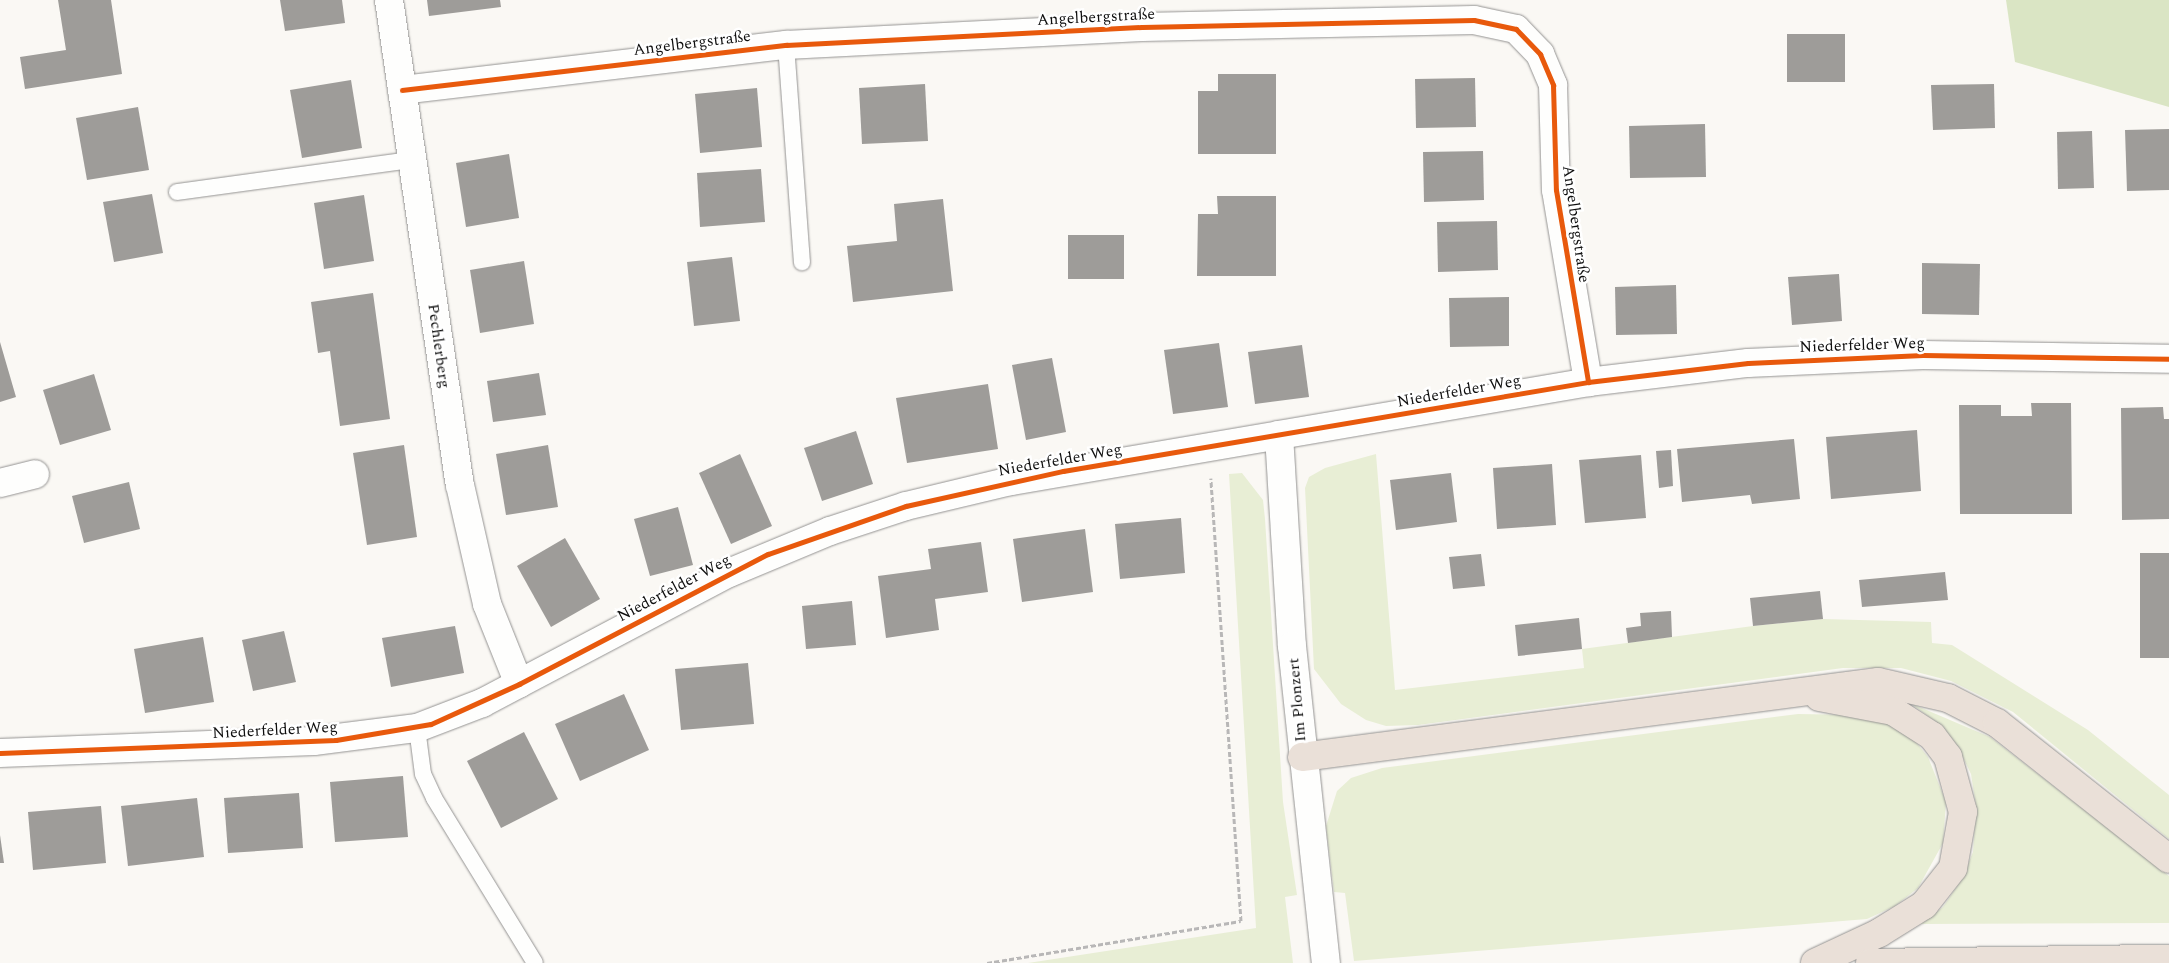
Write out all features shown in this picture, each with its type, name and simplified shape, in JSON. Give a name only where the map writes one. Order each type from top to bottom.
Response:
[{"type":"highway","points":[[1302,757],[1792,694],[1834,684],[1878,682],[1948,698],[1997,723],[2169,859]]},
{"type":"highway","points":[[1792,694],[1846,699],[1911,720],[1932,736],[1948,757],[1963,812],[1952,868],[1924,905],[1886,929],[1815,963]]},
{"type":"highway","points":[[1870,963],[2169,959]]},
{"type":"street","name":"Pechlerberg","points":[[389,0],[463,501],[487,604],[519,684]]},
{"type":"street","name":"Angelbergstraße","points":[[402,90],[786,45],[1142,27],[1454,20],[1516,29],[1540,54],[1554,85],[1556,190],[1588,382]]},
{"type":"street","name":"Niederfelder Weg","points":[[0,753],[321,741],[417,728],[464,712],[728,572],[830,531],[1002,483],[1588,382],[1748,363],[1923,354],[2169,359]]},
{"type":"street","name":"Im Plonzert","points":[[1279,435],[1302,757],[1326,963]]},
{"type":"street","points":[[0,483],[35,474]]},
{"type":"lane","points":[[786,45],[802,262]]},
{"type":"lane","points":[[177,192],[412,160]]},
{"type":"lane","points":[[417,728],[424,774],[434,798],[535,963]]},
{"type":"path","points":[[987,963],[1241,921],[1208,447]]},
{"type":"green space","points":[[2006,0],[2169,0],[2169,107],[2015,62]]},
{"type":"green space","points":[[1376,454],[1395,690],[1584,668],[1582,649],[1753,626],[1823,619],[1931,622],[1932,643],[1952,645],[2088,730],[2169,795],[2169,839],[2013,712],[1951,681],[1901,668],[1843,668],[1418,725],[1386,726],[1366,720],[1341,704],[1314,669],[1305,488],[1309,477],[1325,468]]},
{"type":"green space","points":[[1242,473],[1263,500],[1265,519],[1283,802],[1297,895],[1285,897],[1293,963],[1028,963],[1256,928],[1229,474]]},
{"type":"green space","points":[[1910,703],[1990,737],[2169,876],[2169,923],[1921,924],[1943,907],[1962,879],[1973,852],[1976,806],[1971,774],[1958,747],[1943,727]]},
{"type":"green space","points":[[1798,714],[1858,715],[1885,722],[1911,736],[1928,757],[1946,802],[1943,843],[1918,888],[1895,906],[1867,919],[1354,961],[1345,893],[1334,892],[1326,826],[1337,791],[1351,778],[1382,768]]},
{"type":"building","points":[[58,0],[111,0],[122,74],[25,89],[20,57],[66,50]]},
{"type":"building","points":[[280,0],[342,0],[345,23],[285,31]]},
{"type":"building","points":[[427,0],[500,0],[501,7],[429,16]]},
{"type":"building","points":[[1787,34],[1845,34],[1845,82],[1787,82]]},
{"type":"building","points":[[1218,74],[1276,74],[1276,154],[1198,154],[1198,91],[1218,91]]},
{"type":"building","points":[[1475,78],[1476,127],[1416,128],[1415,79]]},
{"type":"building","points":[[351,80],[362,148],[302,158],[290,90]]},
{"type":"building","points":[[925,84],[928,141],[862,144],[859,88]]},
{"type":"building","points":[[1994,84],[1995,128],[1933,130],[1931,85]]},
{"type":"building","points":[[757,88],[762,147],[700,153],[695,94]]},
{"type":"building","points":[[138,107],[149,170],[87,180],[76,118]]},
{"type":"building","points":[[1705,124],[1706,177],[1630,178],[1629,126]]},
{"type":"building","points":[[2169,129],[2169,190],[2127,191],[2125,130]]},
{"type":"building","points":[[2092,131],[2094,188],[2058,189],[2057,132]]},
{"type":"building","points":[[1483,151],[1484,200],[1424,202],[1423,152]]},
{"type":"building","points":[[509,154],[519,218],[466,227],[456,163]]},
{"type":"building","points":[[761,169],[765,222],[700,227],[697,173]]},
{"type":"building","points":[[152,194],[163,253],[114,262],[103,202]]},
{"type":"building","points":[[364,195],[374,261],[324,269],[314,203]]},
{"type":"building","points":[[1217,196],[1276,196],[1276,276],[1197,276],[1198,214],[1218,214]]},
{"type":"building","points":[[943,199],[953,291],[853,302],[847,246],[897,241],[894,204]]},
{"type":"building","points":[[1497,221],[1498,270],[1438,272],[1437,222]]},
{"type":"building","points":[[1068,235],[1124,235],[1124,279],[1068,279]]},
{"type":"building","points":[[732,257],[740,321],[694,326],[687,262]]},
{"type":"building","points":[[524,261],[534,324],[480,333],[470,270]]},
{"type":"building","points":[[1922,263],[1980,264],[1979,315],[1922,314]]},
{"type":"building","points":[[1839,274],[1842,321],[1792,325],[1788,277]]},
{"type":"building","points":[[1676,285],[1677,334],[1616,335],[1615,287]]},
{"type":"building","points":[[373,293],[390,419],[340,426],[330,351],[318,353],[311,302]]},
{"type":"building","points":[[1509,297],[1509,346],[1450,347],[1449,298]]},
{"type":"building","points":[[0,342],[16,397],[0,402]]},
{"type":"building","points":[[1219,343],[1228,407],[1173,414],[1164,350]]},
{"type":"building","points":[[1302,345],[1309,397],[1255,404],[1248,352]]},
{"type":"building","points":[[1052,358],[1066,432],[1026,440],[1012,365]]},
{"type":"building","points":[[539,373],[546,415],[493,422],[487,381]]},
{"type":"building","points":[[94,374],[111,430],[60,445],[43,390]]},
{"type":"building","points":[[988,384],[998,449],[907,463],[896,398]]},
{"type":"building","points":[[2031,403],[2071,403],[2072,514],[1960,514],[1959,405],[2001,405],[2001,416],[2032,416]]},
{"type":"building","points":[[2163,407],[2164,419],[2169,419],[2169,519],[2122,520],[2121,408]]},
{"type":"building","points":[[1917,430],[1921,491],[1831,499],[1826,437]]},
{"type":"building","points":[[856,431],[873,484],[822,501],[804,448]]},
{"type":"building","points":[[1794,439],[1800,499],[1752,504],[1750,495],[1682,502],[1677,449]]},
{"type":"building","points":[[404,445],[417,537],[367,545],[353,453]]},
{"type":"building","points":[[548,445],[558,507],[506,515],[496,454]]},
{"type":"building","points":[[1671,450],[1673,486],[1659,488],[1656,451]]},
{"type":"building","points":[[740,454],[772,526],[731,544],[699,473]]},
{"type":"building","points":[[1641,455],[1646,518],[1585,523],[1579,460]]},
{"type":"building","points":[[1552,464],[1556,525],[1497,529],[1493,468]]},
{"type":"building","points":[[1451,473],[1457,522],[1396,530],[1390,480]]},
{"type":"building","points":[[129,482],[140,529],[84,543],[72,496]]},
{"type":"building","points":[[678,507],[693,565],[650,576],[634,519]]},
{"type":"building","points":[[1181,518],[1185,573],[1120,579],[1115,524]]},
{"type":"building","points":[[1085,529],[1093,592],[1022,602],[1013,539]]},
{"type":"building","points":[[565,538],[600,599],[551,627],[517,566]]},
{"type":"building","points":[[981,542],[988,592],[935,599],[939,630],[886,638],[878,576],[931,569],[928,549]]},
{"type":"building","points":[[2140,553],[2169,553],[2169,658],[2140,658]]},
{"type":"building","points":[[1481,554],[1485,586],[1453,589],[1449,557]]},
{"type":"building","points":[[1945,572],[1948,600],[1862,607],[1859,580]]},
{"type":"building","points":[[1820,591],[1823,619],[1753,626],[1750,598]]},
{"type":"building","points":[[852,601],[856,645],[806,649],[802,606]]},
{"type":"building","points":[[1671,611],[1672,637],[1628,643],[1626,628],[1641,626],[1640,613]]},
{"type":"building","points":[[1579,618],[1582,649],[1518,656],[1515,625]]},
{"type":"building","points":[[455,626],[464,673],[391,687],[382,638]]},
{"type":"building","points":[[284,631],[296,682],[253,691],[242,640]]},
{"type":"building","points":[[203,637],[214,702],[145,713],[134,649]]},
{"type":"building","points":[[748,663],[754,724],[681,730],[675,669]]},
{"type":"building","points":[[624,694],[649,750],[580,781],[555,724]]},
{"type":"building","points":[[524,732],[558,799],[501,828],[467,761]]},
{"type":"building","points":[[403,776],[408,837],[335,842],[330,782]]},
{"type":"building","points":[[299,793],[303,848],[228,853],[224,798]]},
{"type":"building","points":[[197,798],[204,857],[128,866],[121,806]]},
{"type":"building","points":[[101,806],[106,863],[33,870],[28,812]]},
{"type":"building","points":[[0,835],[4,863],[0,863]]},
{"type":"cycle path","points":[[402,90],[786,45],[1142,27],[1474,20],[1516,29],[1540,54],[1553,85],[1556,190],[1588,382]]},
{"type":"cycle path","points":[[0,753],[336,740],[431,724],[519,684],[768,554],[906,506],[1063,471],[1588,382],[1748,363],[1923,355],[2169,359]]}]
